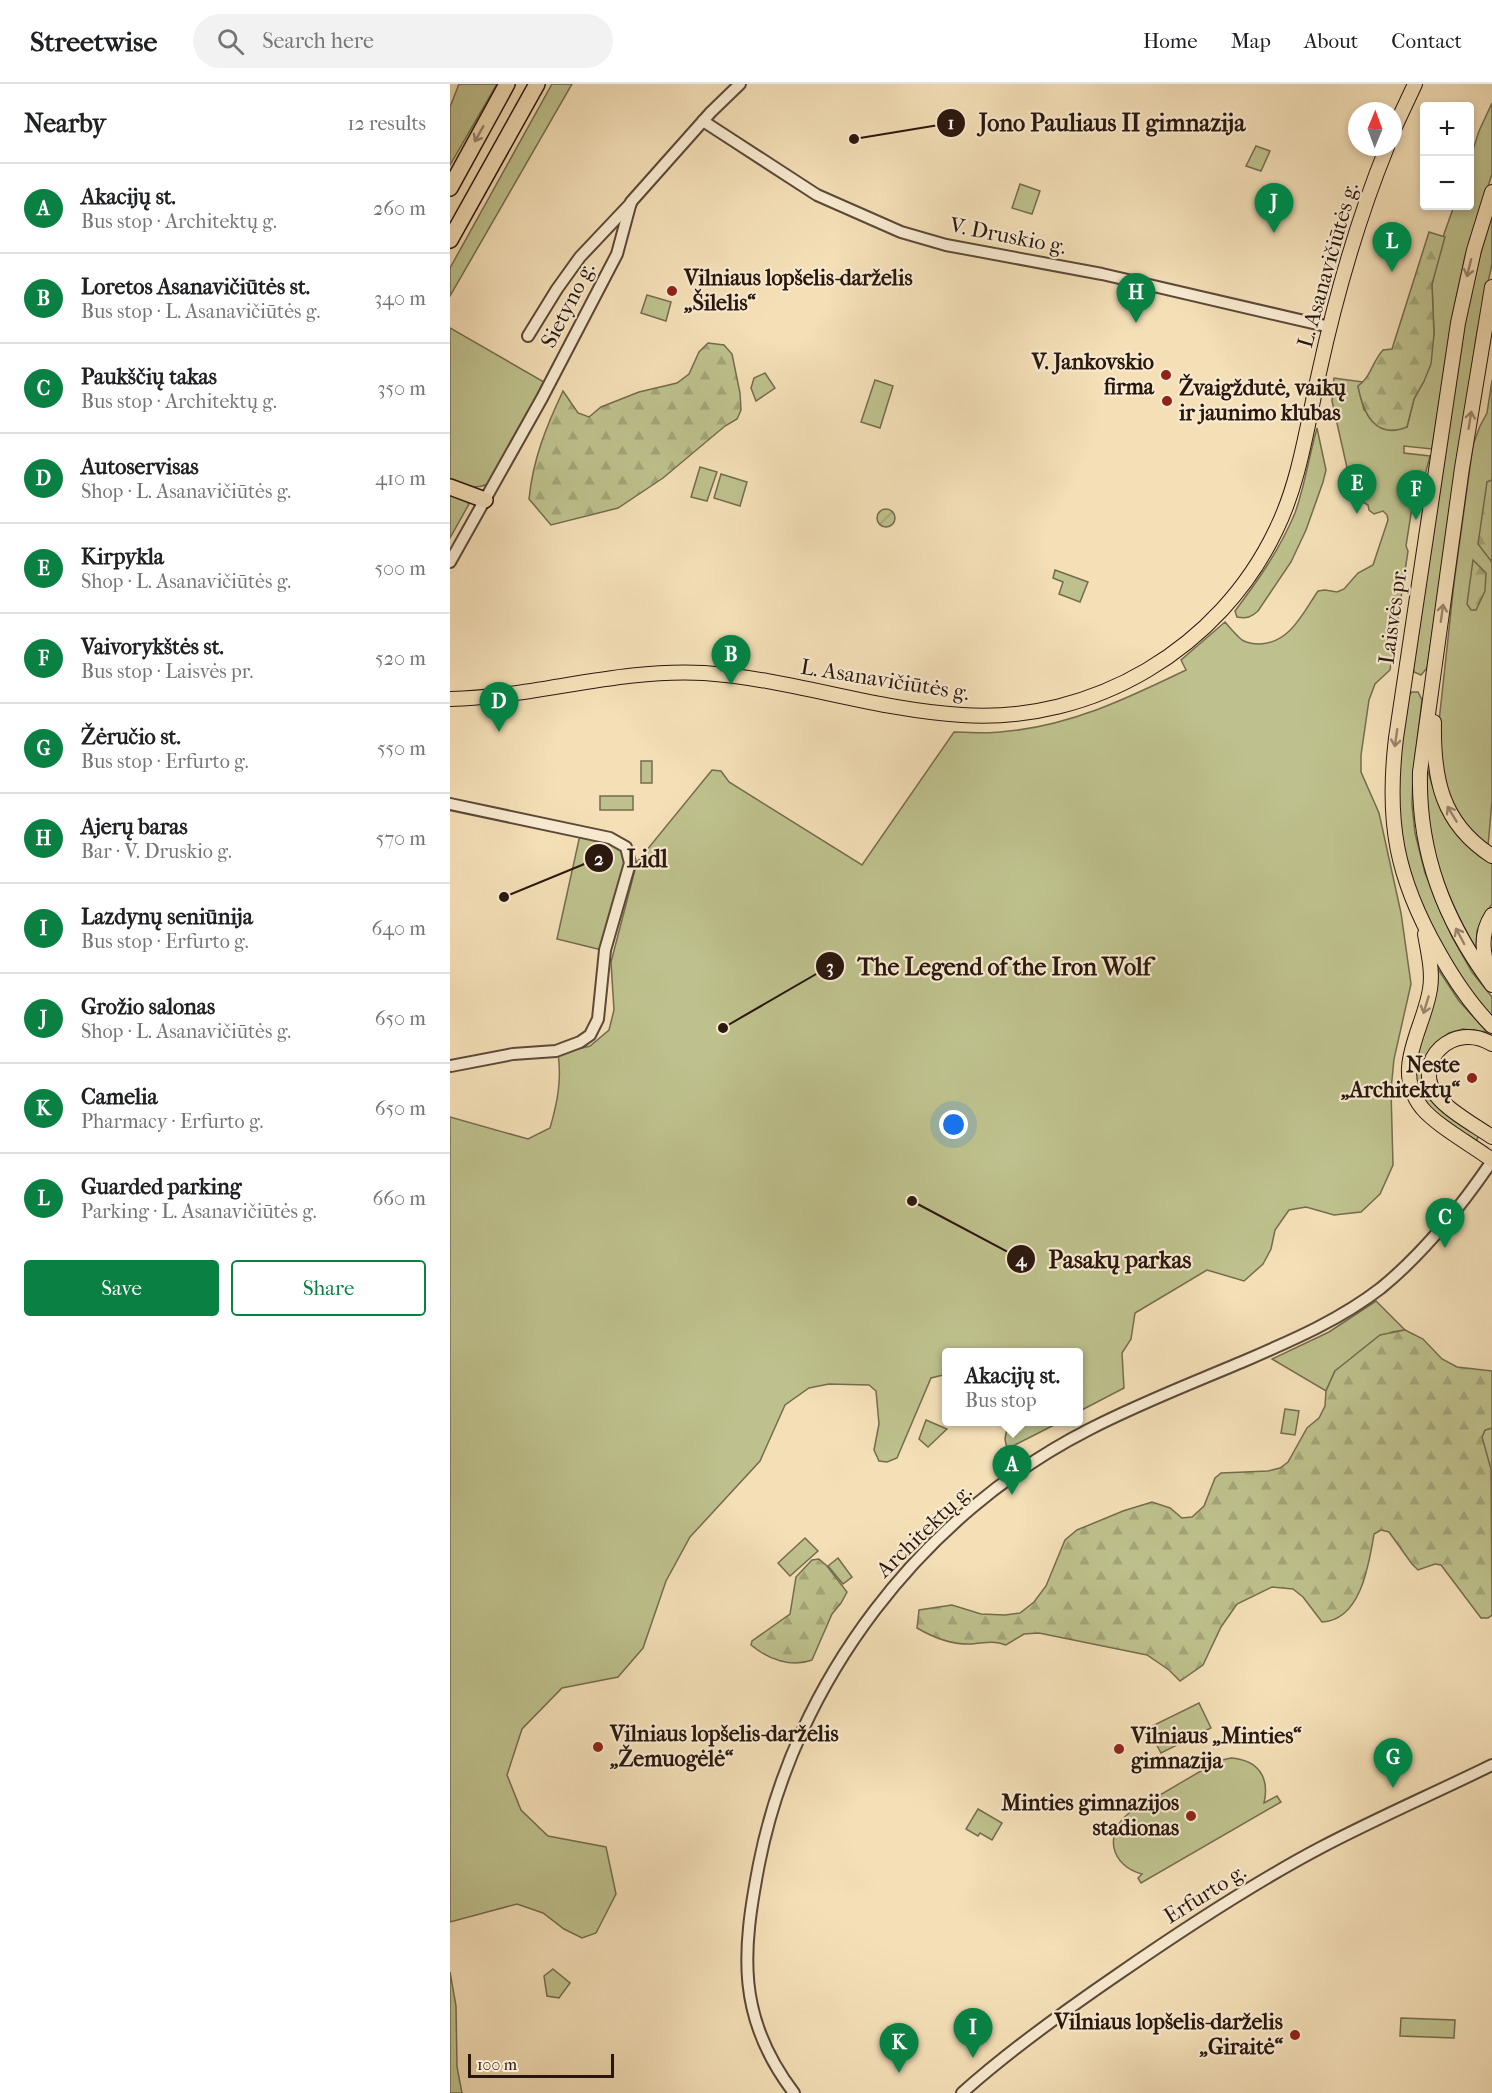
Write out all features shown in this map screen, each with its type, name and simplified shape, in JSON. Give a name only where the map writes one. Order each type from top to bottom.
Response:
[{"type":"highway","points":[[452,183],[507,84]]},
{"type":"highway","points":[[450,240],[537,84]]},
{"type":"highway","points":[[450,487],[485,500]]},
{"type":"main road","points":[[1402,112],[1415,84]]},
{"type":"main road","name":"L. Asanavičiūtės g.","points":[[450,699],[495,696],[636,674],[701,673],[755,680],[962,716],[998,716],[1051,708],[1083,700],[1112,689],[1149,670],[1204,629],[1242,586],[1260,560],[1286,510],[1296,478],[1350,250],[1384,156]]},
{"type":"main road","name":"Laisvės pr.","points":[[1492,192],[1474,249],[1458,323],[1392,771],[1392,814],[1396,845],[1411,897],[1454,980],[1492,1026]]},
{"type":"main road","points":[[1492,287],[1462,468],[1420,772],[1419,800],[1427,855],[1437,885],[1452,922],[1471,957],[1492,985]]},
{"type":"main road","points":[[1434,670],[1433,758],[1436,778],[1450,812],[1462,830],[1492,856]]},
{"type":"main road","points":[[1492,915],[1483,933],[1483,948],[1492,980]]},
{"type":"main road","points":[[1424,926],[1431,971],[1430,987],[1409,1059],[1410,1086],[1422,1108],[1433,1118],[1492,1160]]},
{"type":"main road","points":[[1492,1044],[1482,1038],[1472,1036],[1462,1036],[1452,1040],[1436,1053],[1430,1072],[1432,1088],[1436,1095],[1445,1104],[1492,1137]]},
{"type":"street","name":"Sietyno g.","points":[[450,562],[542,398],[617,254],[631,202],[703,121],[740,84]]},
{"type":"street","name":"V. Druskio g.","points":[[703,121],[817,195],[901,232],[946,244],[1102,274],[1330,327]]},
{"type":"street","points":[[528,336],[580,257],[631,202]]},
{"type":"street","points":[[450,804],[610,838],[626,847],[630,863],[605,950],[598,1019],[590,1035],[580,1042],[556,1051],[513,1054],[451,1066]]},
{"type":"street","name":"Architektų g.","points":[[794,2093],[767,2050],[752,2010],[746,1965],[748,1923],[761,1851],[784,1774],[821,1694],[864,1626],[887,1595],[936,1541],[995,1489],[1037,1460],[1087,1430],[1139,1405],[1320,1327],[1380,1288],[1405,1266],[1457,1212],[1492,1160]]},
{"type":"street","name":"Erfurto g.","points":[[962,2093],[1038,2031],[1185,1929],[1318,1849],[1492,1765]]},
{"type":"green space","points":[[459,84],[497,84],[450,165],[450,107]]},
{"type":"green space","points":[[552,84],[572,84],[450,296],[450,268]]},
{"type":"green space","points":[[1492,103],[1492,174],[1465,257],[1453,313],[1432,449],[1404,446],[1404,453],[1430,456],[1425,475],[1414,495],[1390,670],[1375,684],[1369,700],[1361,755],[1361,772],[1379,813],[1401,913],[1411,984],[1394,1059],[1391,1090],[1393,1165],[1380,1194],[1361,1212],[1334,1215],[1306,1207],[1289,1210],[1275,1230],[1271,1249],[1263,1264],[1244,1281],[1207,1270],[1135,1313],[1131,1339],[1122,1353],[1124,1388],[1083,1409],[1083,1348],[942,1348],[942,1375],[931,1378],[897,1458],[887,1462],[879,1461],[874,1450],[879,1424],[876,1391],[869,1385],[829,1384],[809,1388],[785,1405],[760,1461],[690,1537],[666,1581],[643,1648],[618,1677],[562,1688],[522,1729],[507,1775],[521,1810],[548,1836],[606,1847],[616,1894],[596,1933],[582,1938],[564,1929],[543,1913],[517,1904],[450,1922],[450,1117],[528,1139],[550,1128],[558,1092],[558,1054],[590,1046],[609,1030],[614,1010],[611,962],[637,862],[712,770],[721,771],[729,782],[862,865],[954,732],[989,733],[1025,729],[1073,718],[1119,701],[1186,670],[1181,660],[1225,622],[1244,641],[1258,644],[1270,642],[1288,633],[1318,591],[1337,592],[1344,589],[1358,573],[1373,565],[1388,520],[1387,515],[1383,511],[1374,514],[1369,510],[1368,505],[1356,498],[1352,490],[1332,401],[1334,378],[1363,382],[1358,386],[1364,410],[1407,427],[1414,399],[1424,381],[1434,334],[1432,284],[1444,234],[1453,210],[1474,210],[1474,147]]},
{"type":"green space","points":[[1256,146],[1270,151],[1261,171],[1246,166]]},
{"type":"green space","points":[[1020,184],[1040,191],[1032,214],[1012,208]]},
{"type":"green space","points":[[1492,212],[1492,264],[1477,333],[1427,668],[1421,675],[1414,672],[1413,667],[1469,296]]},
{"type":"green space","points":[[1429,232],[1445,237],[1432,284],[1434,334],[1431,364],[1414,399],[1407,427],[1387,430],[1379,427],[1367,414],[1358,386],[1366,378],[1383,350],[1392,349]]},
{"type":"green space","points":[[647,295],[671,302],[666,321],[641,313]]},
{"type":"green space","points":[[450,328],[544,382],[493,479],[478,487],[450,479]]},
{"type":"green space","points":[[708,343],[724,345],[732,354],[740,393],[741,410],[737,419],[725,426],[663,478],[618,508],[551,525],[529,499],[541,444],[563,391],[578,413],[589,417],[601,407],[639,392],[677,383],[689,374],[699,352]]},
{"type":"green space","points":[[765,373],[775,388],[756,401],[751,388],[754,378]]},
{"type":"green space","points":[[875,380],[893,386],[880,428],[861,422]]},
{"type":"green space","points":[[1492,380],[1492,480],[1487,482],[1491,560],[1492,558],[1492,801],[1488,846],[1468,830],[1448,800],[1437,740],[1454,583],[1473,445],[1487,413]]},
{"type":"green space","points":[[1317,428],[1326,470],[1306,530],[1291,562],[1258,611],[1249,617],[1237,617],[1235,611],[1283,539],[1295,513]]},
{"type":"green space","points":[[700,467],[717,472],[707,501],[691,497]]},
{"type":"green space","points":[[721,474],[747,482],[740,506],[714,498]]},
{"type":"green space","points":[[1492,480],[1491,561],[1478,544],[1487,482]]},
{"type":"green space","points":[[450,493],[465,498],[469,504],[450,538]]},
{"type":"green space","points":[[886,509],[892,512],[895,518],[892,524],[886,527],[880,524],[877,518],[880,512]]},
{"type":"green space","points":[[1473,560],[1486,573],[1485,591],[1476,610],[1471,610],[1467,604]]},
{"type":"green space","points":[[1055,570],[1088,582],[1080,602],[1059,594],[1063,582],[1053,578]]},
{"type":"green space","points":[[1412,692],[1418,692],[1422,700],[1413,775],[1412,805],[1415,833],[1425,873],[1452,937],[1472,972],[1492,997],[1492,1019],[1470,992],[1434,932],[1419,900],[1408,867],[1397,798],[1401,737],[1409,695]]},
{"type":"green space","points":[[641,761],[652,761],[652,783],[641,783]]},
{"type":"green space","points":[[1427,768],[1437,798],[1450,822],[1468,843],[1492,864],[1492,904],[1477,931],[1476,949],[1444,884],[1431,840],[1426,793]]},
{"type":"green space","points":[[600,796],[633,796],[633,810],[600,810]]},
{"type":"green space","points":[[580,835],[619,846],[627,859],[602,950],[557,939]]},
{"type":"green space","points":[[1438,969],[1459,1001],[1487,1032],[1463,1029],[1449,1033],[1430,1050],[1426,1061],[1431,1099],[1446,1113],[1479,1136],[1476,1141],[1429,1108],[1419,1092],[1414,1070]]},
{"type":"green space","points":[[1376,1301],[1405,1330],[1392,1332],[1335,1371],[1326,1391],[1272,1359],[1329,1332]]},
{"type":"green space","points":[[1405,1330],[1423,1339],[1442,1359],[1457,1367],[1492,1371],[1492,1428],[1485,1430],[1482,1437],[1491,1469],[1492,1615],[1488,1618],[1481,1618],[1441,1565],[1435,1564],[1418,1570],[1389,1532],[1381,1530],[1374,1534],[1361,1588],[1346,1612],[1335,1619],[1322,1622],[1303,1597],[1293,1589],[1272,1587],[1237,1604],[1221,1627],[1203,1665],[1180,1681],[1169,1670],[1147,1655],[1039,1633],[1024,1634],[1006,1645],[993,1642],[965,1644],[943,1640],[917,1628],[919,1610],[952,1605],[981,1614],[1020,1613],[1034,1602],[1046,1586],[1065,1540],[1077,1530],[1152,1502],[1170,1508],[1182,1518],[1192,1517],[1204,1506],[1215,1478],[1221,1473],[1268,1471],[1280,1468],[1288,1462],[1307,1428],[1319,1418],[1325,1406],[1326,1391],[1335,1371],[1380,1335]]},
{"type":"green space","points":[[1285,1409],[1299,1411],[1295,1435],[1281,1433]]},
{"type":"green space","points":[[926,1420],[947,1429],[928,1447],[919,1439]]},
{"type":"green space","points":[[1007,1426],[1052,1426],[1007,1449],[1005,1439]]},
{"type":"green space","points":[[1492,1428],[1492,1528],[1482,1437],[1485,1430]]},
{"type":"green space","points":[[805,1538],[818,1551],[790,1576],[778,1563]]},
{"type":"green space","points":[[838,1558],[852,1577],[843,1584],[828,1566]]},
{"type":"green space","points":[[819,1559],[847,1592],[832,1614],[812,1660],[796,1663],[780,1661],[751,1645],[752,1641],[790,1614],[796,1577],[812,1560]]},
{"type":"green space","points":[[1199,1703],[1211,1728],[1161,1753],[1148,1728]]},
{"type":"green space","points":[[1231,1758],[1248,1762],[1260,1772],[1265,1785],[1264,1803],[1277,1796],[1281,1802],[1141,1883],[1138,1878],[1142,1874],[1123,1864],[1114,1848],[1116,1830],[1121,1821],[1129,1813],[1218,1761]]},
{"type":"green space","points":[[978,1809],[1002,1823],[992,1840],[966,1829]]},
{"type":"green space","points":[[553,1969],[570,1983],[559,1998],[547,1996],[544,1976]]},
{"type":"green space","points":[[450,1972],[456,2006],[457,2067],[462,2093],[450,2093]]},
{"type":"green space","points":[[1401,2018],[1455,2020],[1454,2038],[1400,2036]]},
{"type":"place","name":"Jono Pauliaus II gimnazija","points":[[854,139]]},
{"type":"place","name":"Grožio salonas","points":[[1274,233]]},
{"type":"place","name":"Guarded parking","points":[[1392,272]]},
{"type":"place","name":"Vilniaus lopšelis-darželis „Šilelis“","points":[[672,291]]},
{"type":"place","name":"Ajerų baras","points":[[1136,323]]},
{"type":"place","name":"V. Jankovskio firma","points":[[1166,375]]},
{"type":"place","name":"Žvaigždutė, vaikų ir jaunimo klubas","points":[[1167,401]]},
{"type":"place","name":"Kirpykla","points":[[1357,514]]},
{"type":"place","name":"Vaivorykštės st.","points":[[1416,520]]},
{"type":"place","name":"Loretos Asanavičiūtės st.","points":[[731,685]]},
{"type":"place","name":"Autoservisas","points":[[499,732]]},
{"type":"place","name":"Lidl","points":[[504,897]]},
{"type":"place","name":"The Legend of the Iron Wolf","points":[[723,1028]]},
{"type":"place","name":"Neste „Architektų“","points":[[1472,1078]]},
{"type":"place","name":"Pasakų parkas","points":[[912,1201]]},
{"type":"place","name":"Paukščių takas","points":[[1445,1248]]},
{"type":"place","name":"Akacijų st.","points":[[1012,1495]]},
{"type":"place","name":"Vilniaus lopšelis-darželis „Žemuogėlė“","points":[[598,1747]]},
{"type":"place","name":"Vilniaus „Minties“ gimnazija","points":[[1119,1749]]},
{"type":"place","name":"Žėručio st.","points":[[1393,1788]]},
{"type":"place","name":"Minties gimnazijos stadionas","points":[[1191,1816]]},
{"type":"place","name":"Vilniaus lopšelis-darželis „Giraitė“","points":[[1295,2035]]},
{"type":"place","name":"Lazdynų seniūnija","points":[[973,2058]]},
{"type":"place","name":"Camelia","points":[[899,2073]]}]
